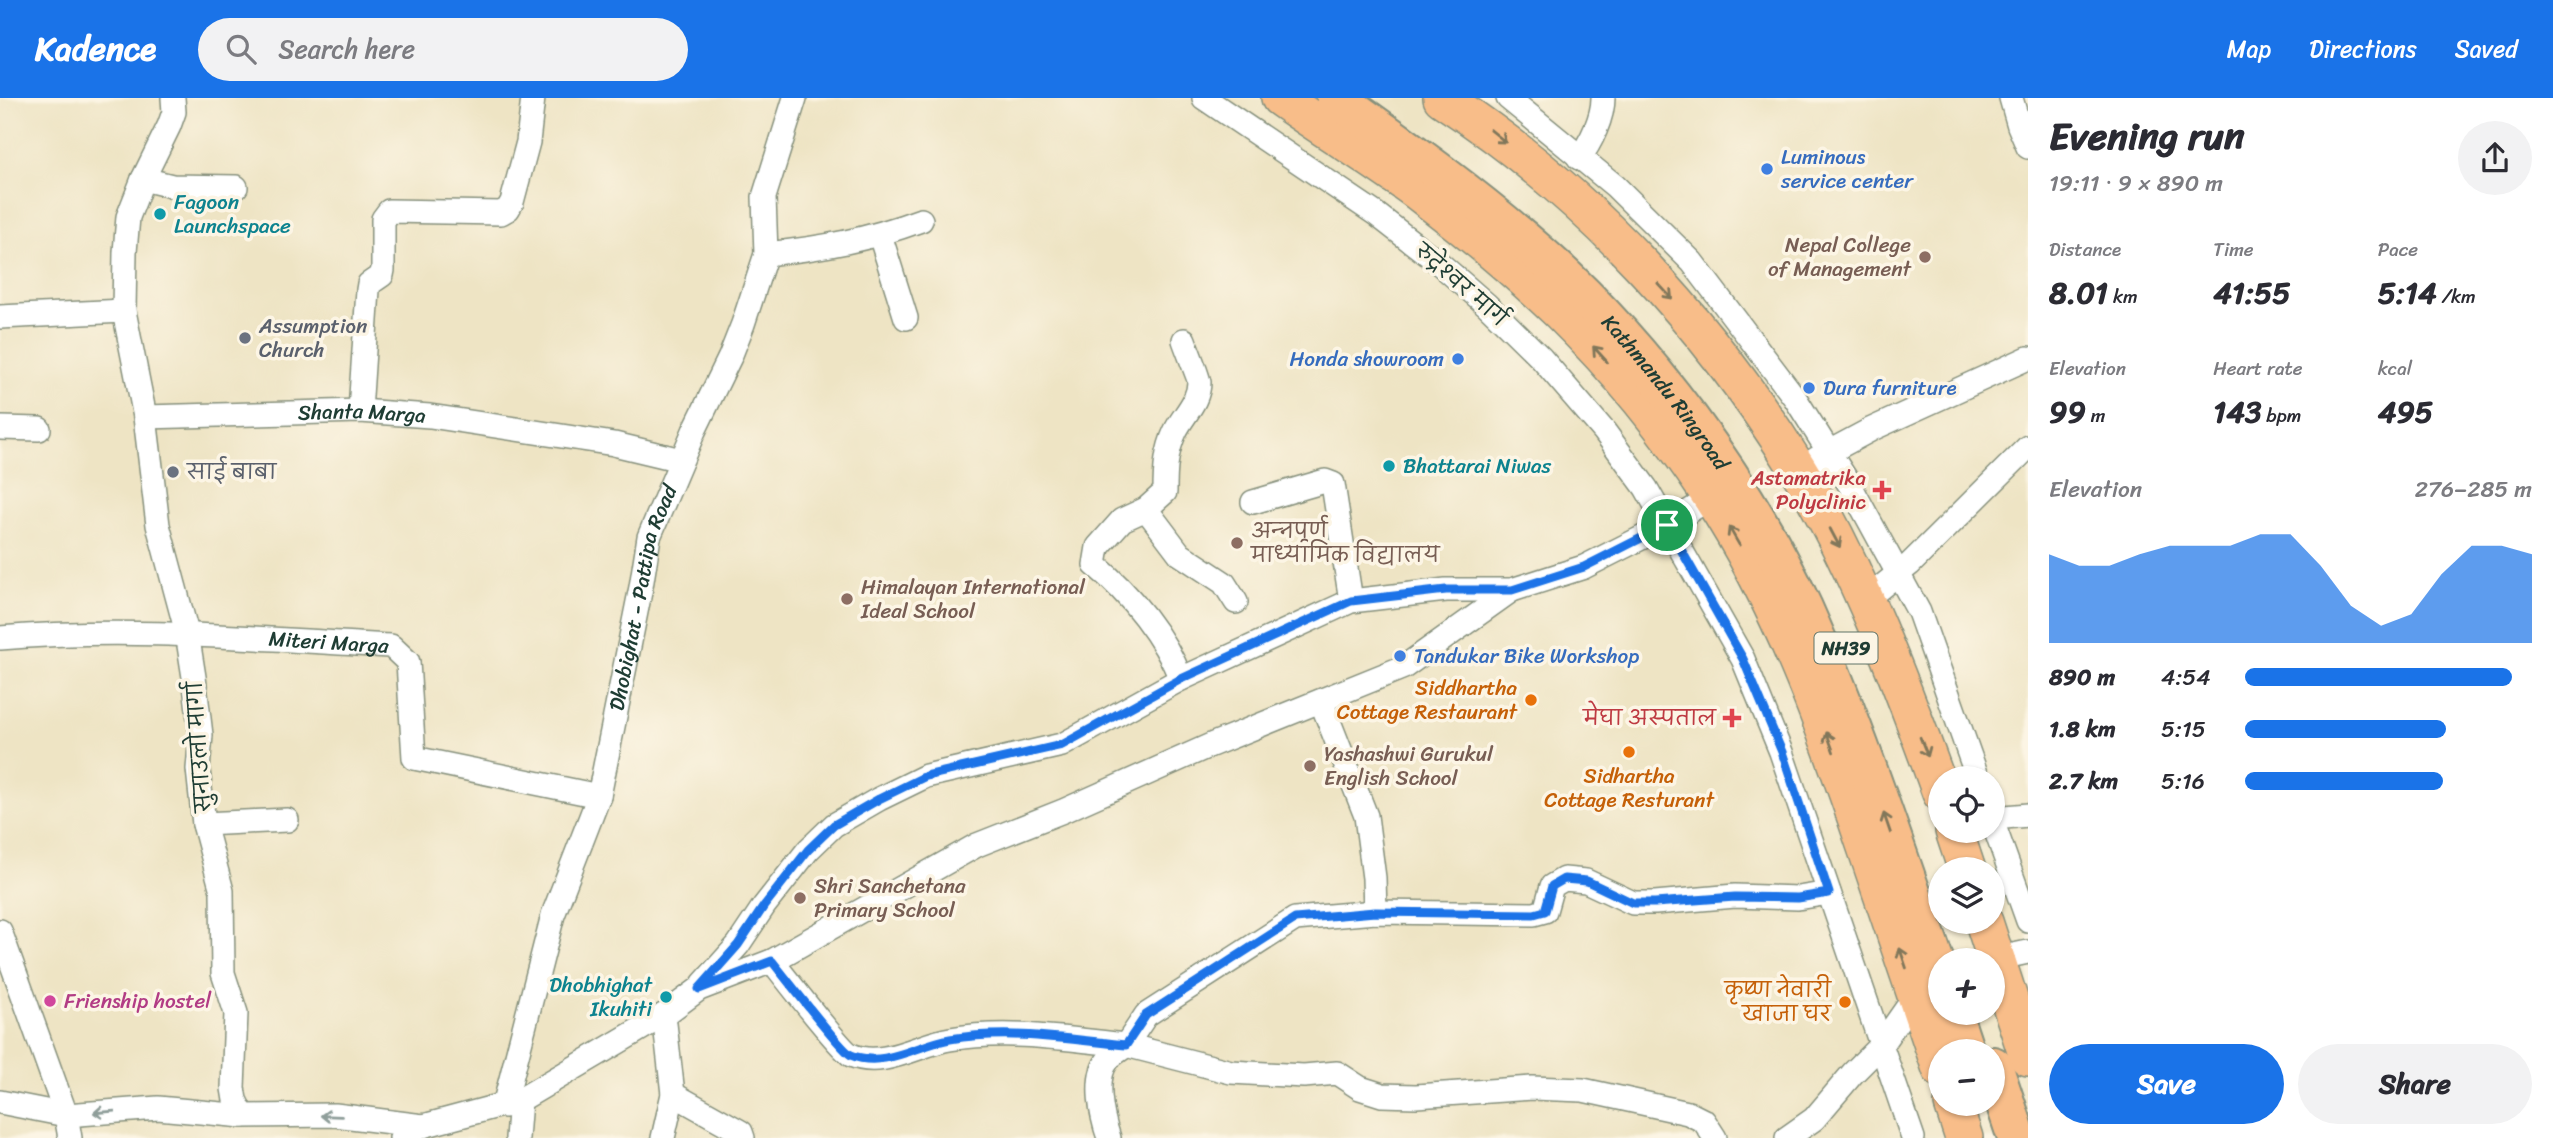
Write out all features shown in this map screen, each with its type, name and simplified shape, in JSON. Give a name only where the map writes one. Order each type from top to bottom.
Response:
[{"type":"highway","name":"Kathmandu Ringroad","points":[[1336,98],[1442,174],[1544,257],[1616,331],[1689,418],[1723,468],[1776,556],[1802,608],[1874,786],[1928,988]]},
{"type":"highway","name":"Kathmandu Ringroad","points":[[1377,98],[1477,172],[1575,256],[1630,309],[1709,407],[1781,519],[1837,628],[1880,730],[1928,870]]},
{"type":"highway","points":[[1962,934],[1981,948]]},
{"type":"highway","points":[[2005,1102],[2017,1138]]},
{"type":"highway","points":[[1986,1116],[1993,1138]]},
{"type":"main road","points":[[1280,98],[1424,197],[1513,270],[1559,312],[1633,391],[1674,442],[1712,497],[1756,573],[1800,668],[1928,988]]},
{"type":"main road","points":[[1441,98],[1485,126],[1549,178],[1643,267],[1683,310],[1724,363],[1813,460],[1849,566],[1930,766]]},
{"type":"main road","points":[[2005,989],[2028,1057]]},
{"type":"main road","points":[[1957,1116],[1964,1138]]},
{"type":"street","points":[[145,417],[124,311],[128,217],[143,179],[169,127],[174,111],[173,98]]},
{"type":"street","points":[[360,411],[368,290],[369,284],[382,275],[385,213],[501,213],[508,209],[528,142],[533,98]]},
{"type":"street","name":"Dhobighat - Pattipa Road","points":[[517,1138],[512,1103],[553,915],[599,796],[649,537],[681,460],[730,357],[766,254],[764,197],[795,98]]},
{"type":"street","name":"रुद्रेश्वर मार्ग","points":[[1204,98],[1376,214],[1487,305],[1541,358],[1604,430],[1646,488],[1743,659],[1782,752],[1913,1138]]},
{"type":"street","points":[[1508,98],[1615,186],[1692,262],[1795,398],[1813,460],[1899,573],[1919,612],[1973,766]]},
{"type":"street","points":[[1579,158],[1586,149],[1603,108],[1603,98]]},
{"type":"street","points":[[2011,98],[2028,147]]},
{"type":"street","points":[[143,179],[172,186],[236,187]]},
{"type":"street","points":[[766,254],[842,244],[880,235],[921,220]]},
{"type":"street","points":[[880,235],[906,318]]},
{"type":"street","points":[[0,317],[124,311]]},
{"type":"street","points":[[1181,679],[1168,649],[1117,583],[1095,565],[1098,547],[1122,520],[1146,509],[1165,492],[1166,464],[1174,436],[1195,401],[1199,380],[1190,362],[1184,340]]},
{"type":"street","points":[[1813,460],[2028,358]]},
{"type":"street","name":"Shanta Marga","points":[[145,417],[360,411],[429,416],[614,444],[681,460]]},
{"type":"street","name":"सुनाउलो मार्गा","points":[[145,417],[158,525],[187,633],[201,735],[198,769],[204,824],[222,891],[223,973],[236,1013],[236,1070],[233,1088],[235,1100],[243,1116]]},
{"type":"street","points":[[0,428],[39,429]]},
{"type":"street","points":[[1865,600],[1910,564],[2028,447]]},
{"type":"street","points":[[1254,502],[1325,481],[1333,484],[1351,601]]},
{"type":"street","points":[[401,1138],[423,1126],[512,1103],[664,1014],[699,989],[738,945],[764,906],[808,850],[834,825],[926,776],[1062,745],[1181,679],[1351,601],[1446,590],[1512,590],[1584,567],[1667,525],[1712,497]]},
{"type":"street","points":[[1146,509],[1180,554],[1224,583],[1236,602]]},
{"type":"street","points":[[699,989],[772,961],[977,845],[1063,811],[1211,745],[1404,667],[1512,590]]},
{"type":"street","name":"Miteri Marga","points":[[0,638],[115,632],[187,633],[391,646],[408,662],[414,758],[599,796]]},
{"type":"street","points":[[1321,702],[1366,816],[1374,878],[1375,912]]},
{"type":"street","points":[[2005,817],[2028,815]]},
{"type":"street","points":[[204,824],[287,820]]},
{"type":"street","points":[[2000,843],[2028,921]]},
{"type":"street","points":[[1109,1138],[1100,1109],[1101,1081],[1107,1061],[1126,1045],[1146,1015],[1295,919],[1375,912],[1534,914],[1545,911],[1552,886],[1564,879],[1587,881],[1633,903],[1735,897],[1798,898],[1829,893]]},
{"type":"street","points":[[0,931],[66,1115],[70,1138]]},
{"type":"street","points":[[772,961],[849,1054],[869,1059],[915,1051],[946,1039],[983,1034],[1034,1035],[1126,1045],[1231,1072],[1304,1076],[1337,1073],[1360,1088],[1382,1095],[1416,1096],[1532,1088],[1583,1090],[1688,1113],[1704,1121],[1714,1138]]},
{"type":"street","points":[[1787,1138],[1814,1119],[1928,988]]},
{"type":"street","points":[[663,1138],[673,1094],[664,1014]]},
{"type":"street","points":[[673,1094],[741,1132],[743,1138]]},
{"type":"street","points":[[0,1102],[66,1115],[158,1108],[243,1116],[335,1115],[423,1126]]},
{"type":"place","name":"Luminous service center","points":[[1767,169]]},
{"type":"place","name":"Fagoon Launchspace","points":[[160,214]]},
{"type":"place","name":"Nepal College of Management","points":[[1925,257]]},
{"type":"place","name":"Assumption Church","points":[[245,338]]},
{"type":"place","name":"Honda showroom","points":[[1458,359]]},
{"type":"place","name":"Dura furniture","points":[[1809,388]]},
{"type":"place","name":"Bhattarai Niwas","points":[[1389,466]]},
{"type":"place","name":"साई बाबा","points":[[173,472]]},
{"type":"place","name":"Astamatrika Polyclinic","points":[[1882,490]]},
{"type":"place","name":"अन्‍नपूर्ण माध्यामिक विद्यालय","points":[[1237,543]]},
{"type":"place","name":"Himalayan International Ideal School","points":[[847,599]]},
{"type":"place","name":"Tandukar Bike Workshop","points":[[1400,656]]},
{"type":"place","name":"Siddhartha Cottage Restaurant","points":[[1531,700]]},
{"type":"place","name":"मेघा अस्पताल","points":[[1732,718]]},
{"type":"place","name":"Sidhartha Cottage Resturant","points":[[1629,752]]},
{"type":"place","name":"Yashashwi Gurukul English School","points":[[1310,766]]},
{"type":"place","name":"Shri Sanchetana Primary School","points":[[800,898]]},
{"type":"place","name":"Dhobhighat Ikuhiti","points":[[666,997]]},
{"type":"place","name":"Frienship hostel","points":[[50,1001]]},
{"type":"place","name":"कृष्ण नेवारी खाजा घर","points":[[1845,1002]]},
{"type":"route","points":[[1667,525],[1743,659],[1782,752],[1829,893],[1798,898],[1735,897],[1633,903],[1587,881],[1564,879],[1552,886],[1545,911],[1534,914],[1375,912],[1295,919],[1146,1015],[1126,1045],[1034,1035],[983,1034],[946,1039],[915,1051],[869,1059],[849,1054],[772,961],[699,989],[738,945],[764,906],[808,850],[834,825],[926,776],[1062,745],[1181,679],[1351,601],[1446,590],[1512,590],[1584,567],[1667,525]]}]
